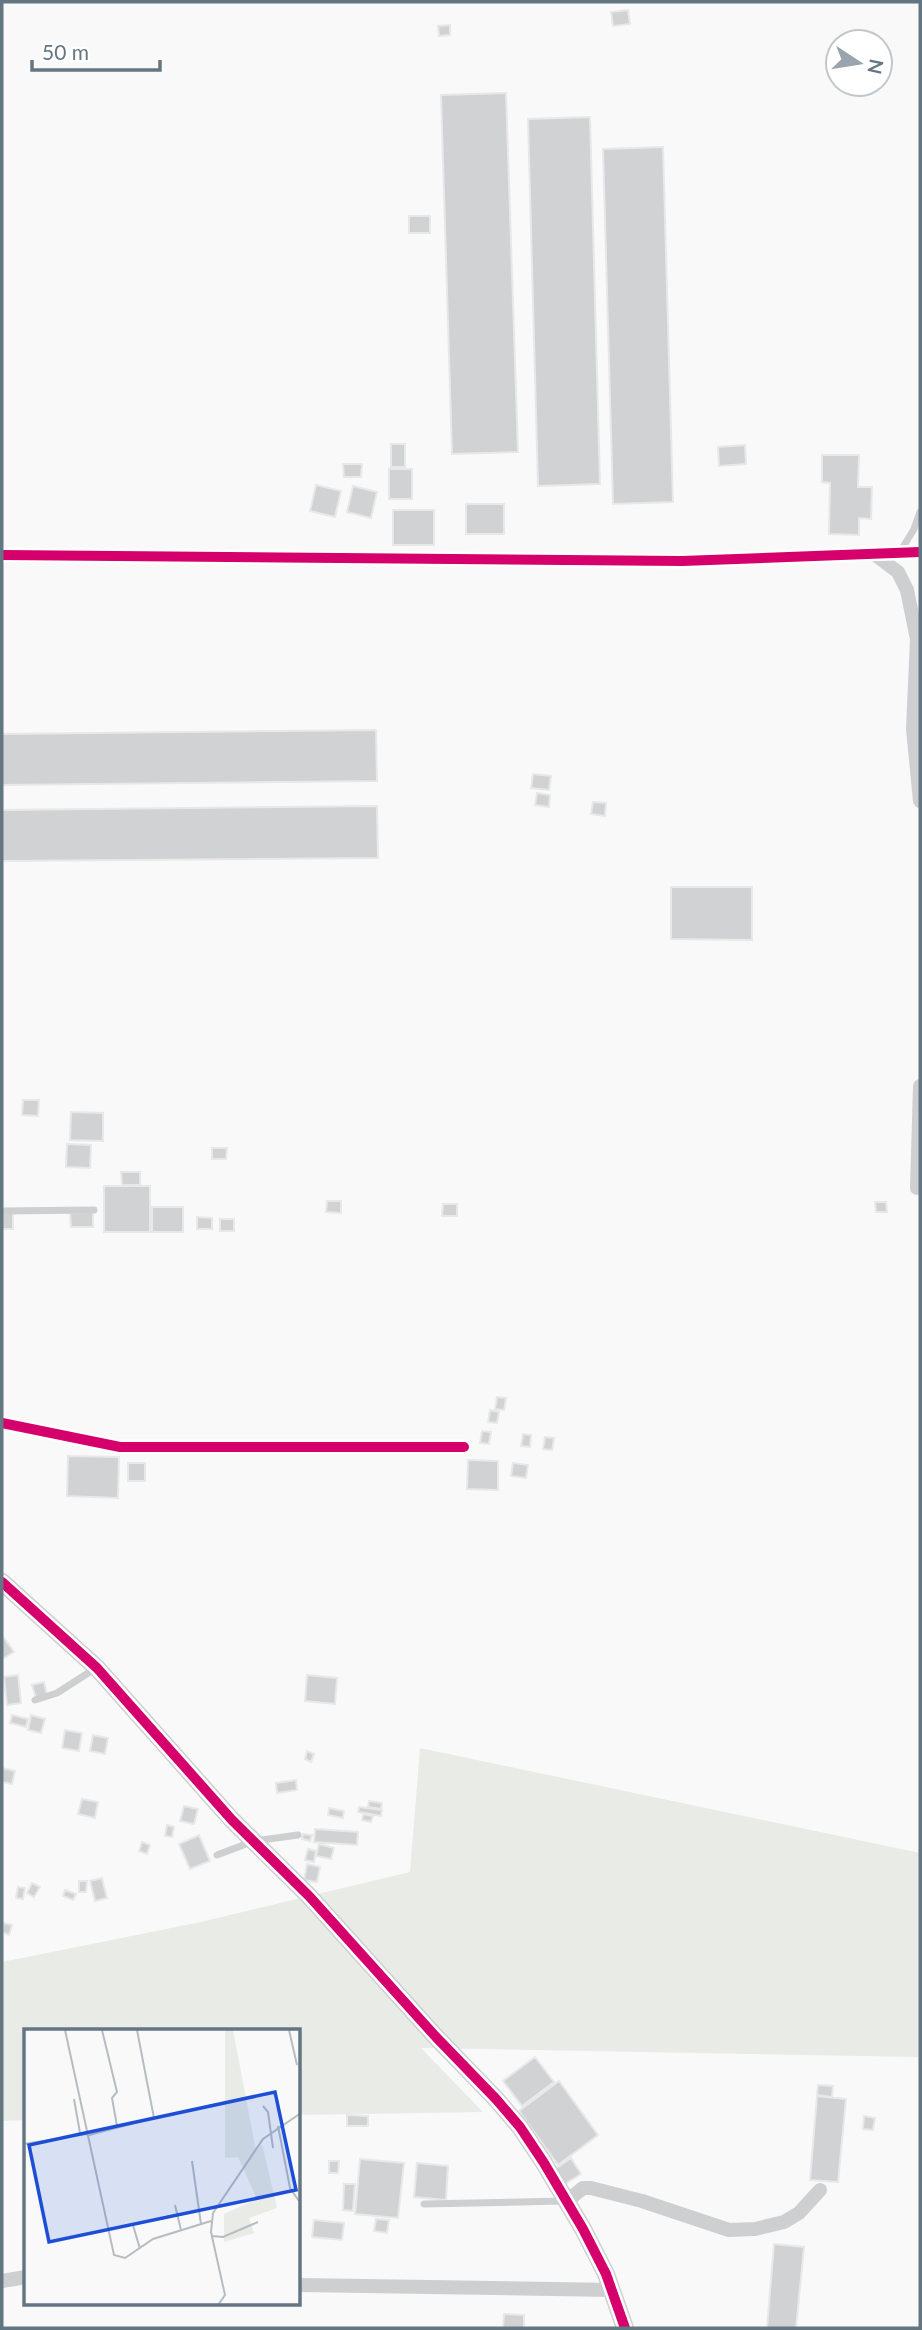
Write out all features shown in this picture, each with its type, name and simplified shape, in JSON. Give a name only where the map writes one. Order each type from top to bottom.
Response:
[{"type":"street","points":[[2,555],[682,561],[920,552]]},
{"type":"street","points":[[874,554],[898,572],[906,590],[917,639],[914,729],[920,802]]},
{"type":"street","points":[[919,1188],[920,1086]]},
{"type":"street","points":[[2,1423],[120,1447],[464,1447]]},
{"type":"street","points":[[2,1583],[97,1668],[232,1820],[309,1896],[520,2127],[567,2201],[599,2259],[625,2328]]},
{"type":"street","points":[[567,2201],[583,2188],[592,2188],[642,2201],[729,2230],[755,2229],[784,2222],[799,2213],[820,2190]]},
{"type":"street","points":[[2,2281],[24,2277]]},
{"type":"street","points":[[301,2285],[612,2290]]},
{"type":"lane","points":[[900,553],[920,512]]},
{"type":"lane","points":[[2,1210],[94,1210]]},
{"type":"lane","points":[[35,1700],[57,1693],[97,1668]]},
{"type":"lane","points":[[217,1855],[254,1841],[298,1835]]},
{"type":"lane","points":[[424,2204],[567,2201]]},
{"type":"shaded area","points":[[420,1748],[920,1853],[920,2057],[421,2048],[483,2112],[301,2115],[301,2029],[24,2029],[24,2120],[2,2121],[2,1962],[201,1922],[410,1872]]},
{"type":"building","points":[[628,10],[630,24],[613,26],[611,12]]},
{"type":"building","points":[[450,25],[450,35],[439,36],[438,26]]},
{"type":"building","points":[[506,93],[518,452],[452,454],[441,95]]},
{"type":"building","points":[[590,117],[600,484],[538,486],[528,119]]},
{"type":"building","points":[[663,147],[673,502],[613,504],[603,149]]},
{"type":"building","points":[[409,216],[430,216],[430,233],[409,233]]},
{"type":"building","points":[[391,444],[405,444],[405,467],[391,467]]},
{"type":"building","points":[[745,445],[746,464],[719,466],[718,447]]},
{"type":"building","points":[[822,455],[859,455],[858,487],[872,487],[871,519],[859,518],[859,535],[829,534],[830,483],[822,482]]},
{"type":"building","points":[[343,464],[362,464],[361,477],[344,477]]},
{"type":"building","points":[[389,469],[412,469],[412,499],[389,499]]},
{"type":"building","points":[[316,485],[341,491],[335,517],[310,511]]},
{"type":"building","points":[[353,486],[377,492],[371,518],[347,512]]},
{"type":"building","points":[[466,504],[504,504],[504,534],[466,534]]},
{"type":"building","points":[[393,510],[434,510],[434,545],[393,545]]},
{"type":"building","points":[[376,730],[377,781],[2,785],[2,734]]},
{"type":"building","points":[[533,774],[551,776],[549,790],[531,788]]},
{"type":"building","points":[[537,793],[550,795],[549,807],[535,805]]},
{"type":"building","points":[[593,802],[606,803],[605,816],[591,814]]},
{"type":"building","points":[[377,806],[378,858],[2,861],[2,810]]},
{"type":"building","points":[[671,887],[752,887],[752,940],[671,939]]},
{"type":"building","points":[[23,1100],[39,1100],[38,1116],[22,1115]]},
{"type":"building","points":[[71,1112],[103,1113],[103,1141],[70,1140]]},
{"type":"building","points":[[67,1144],[91,1145],[90,1168],[66,1167]]},
{"type":"building","points":[[212,1148],[227,1148],[226,1159],[212,1159]]},
{"type":"building","points":[[121,1172],[140,1172],[140,1185],[122,1185]]},
{"type":"building","points":[[104,1186],[150,1186],[150,1232],[104,1232]]},
{"type":"building","points":[[327,1201],[341,1201],[341,1213],[326,1212]]},
{"type":"building","points":[[875,1202],[886,1202],[887,1212],[876,1212]]},
{"type":"building","points":[[443,1204],[457,1204],[457,1216],[442,1216]]},
{"type":"building","points":[[152,1207],[183,1207],[183,1232],[152,1232]]},
{"type":"building","points":[[93,1212],[93,1227],[71,1227],[70,1213]]},
{"type":"building","points":[[2,1213],[13,1213],[13,1229],[2,1229]]},
{"type":"building","points":[[197,1217],[212,1218],[212,1229],[197,1229]]},
{"type":"building","points":[[220,1219],[234,1219],[234,1231],[220,1231]]},
{"type":"building","points":[[497,1397],[506,1398],[504,1410],[495,1409]]},
{"type":"building","points":[[490,1410],[499,1412],[497,1423],[488,1422]]},
{"type":"building","points":[[482,1431],[491,1432],[489,1444],[480,1443]]},
{"type":"building","points":[[523,1434],[531,1435],[530,1447],[521,1446]]},
{"type":"building","points":[[545,1437],[554,1438],[552,1450],[543,1449]]},
{"type":"building","points":[[68,1456],[119,1457],[118,1498],[67,1496]]},
{"type":"building","points":[[468,1460],[498,1461],[498,1490],[467,1489]]},
{"type":"building","points":[[128,1463],[145,1463],[145,1481],[128,1481]]},
{"type":"building","points":[[513,1463],[528,1465],[526,1478],[511,1476]]},
{"type":"building","points":[[2,1635],[14,1652],[2,1659]]},
{"type":"building","points":[[18,1675],[21,1703],[7,1705],[4,1677]]},
{"type":"building","points":[[307,1675],[337,1678],[335,1704],[305,1701]]},
{"type":"building","points":[[44,1682],[47,1695],[36,1698],[32,1685]]},
{"type":"building","points":[[12,1715],[28,1719],[26,1727],[10,1723]]},
{"type":"building","points":[[31,1715],[45,1719],[41,1733],[28,1730]]},
{"type":"building","points":[[65,1730],[82,1733],[79,1751],[62,1748]]},
{"type":"building","points":[[93,1735],[108,1738],[105,1754],[90,1751]]},
{"type":"building","points":[[307,1751],[314,1754],[311,1762],[305,1759]]},
{"type":"building","points":[[2,1768],[15,1771],[12,1784],[2,1782]]},
{"type":"building","points":[[296,1780],[297,1790],[277,1793],[276,1783]]},
{"type":"building","points":[[82,1799],[98,1802],[95,1818],[78,1814]]},
{"type":"building","points":[[369,1801],[382,1803],[381,1809],[368,1807]]},
{"type":"building","points":[[184,1806],[198,1809],[194,1824],[180,1821]]},
{"type":"building","points":[[359,1807],[382,1810],[381,1816],[358,1812]]},
{"type":"building","points":[[329,1808],[344,1811],[343,1818],[328,1815]]},
{"type":"building","points":[[363,1814],[373,1816],[371,1822],[362,1820]]},
{"type":"building","points":[[167,1825],[174,1827],[172,1837],[165,1836]]},
{"type":"building","points":[[315,1829],[358,1832],[357,1845],[314,1842]]},
{"type":"building","points":[[303,1834],[312,1835],[310,1841],[302,1839]]},
{"type":"building","points":[[199,1835],[210,1861],[190,1869],[179,1844]]},
{"type":"building","points":[[142,1842],[150,1845],[147,1854],[139,1851]]},
{"type":"building","points":[[319,1844],[334,1848],[331,1859],[316,1856]]},
{"type":"building","points":[[308,1849],[316,1851],[314,1862],[305,1860]]},
{"type":"building","points":[[307,1864],[320,1867],[317,1882],[304,1880]]},
{"type":"building","points":[[102,1878],[107,1898],[95,1901],[90,1881]]},
{"type":"building","points":[[79,1881],[87,1881],[86,1892],[79,1892]]},
{"type":"building","points":[[32,1883],[40,1887],[34,1897],[27,1893]]},
{"type":"building","points":[[18,1887],[25,1888],[23,1899],[16,1898]]},
{"type":"building","points":[[65,1890],[76,1894],[73,1900],[63,1896]]},
{"type":"building","points":[[4,1923],[12,1925],[9,1935],[2,1932]]},
{"type":"building","points":[[535,2057],[554,2082],[522,2106],[503,2081]]},
{"type":"building","points":[[559,2081],[598,2135],[558,2165],[519,2111]]},
{"type":"building","points":[[818,2085],[833,2086],[832,2097],[817,2095]]},
{"type":"building","points":[[817,2096],[846,2099],[838,2182],[810,2180]]},
{"type":"building","points":[[347,2115],[368,2116],[368,2126],[347,2126]]},
{"type":"building","points":[[864,2116],[875,2118],[873,2130],[863,2129]]},
{"type":"building","points":[[571,2158],[581,2174],[565,2184],[555,2169]]},
{"type":"building","points":[[360,2159],[404,2163],[398,2218],[355,2214]]},
{"type":"building","points":[[329,2161],[339,2161],[338,2173],[329,2173]]},
{"type":"building","points":[[417,2163],[448,2166],[446,2200],[414,2197]]},
{"type":"building","points":[[344,2184],[355,2184],[353,2211],[343,2210]]},
{"type":"building","points":[[376,2219],[389,2220],[387,2233],[374,2231]]},
{"type":"building","points":[[314,2220],[344,2223],[342,2240],[312,2237]]},
{"type":"building","points":[[774,2244],[804,2247],[796,2328],[767,2328]]},
{"type":"building","points":[[504,2314],[524,2315],[524,2328],[503,2328]]},
{"type":"cycle path","points":[[2,555],[682,561],[920,552]]},
{"type":"cycle path","points":[[2,1423],[120,1447],[464,1447]]},
{"type":"cycle path","points":[[2,1582],[97,1668],[232,1820],[309,1896],[520,2127],[583,2229],[606,2274],[625,2328]]}]
